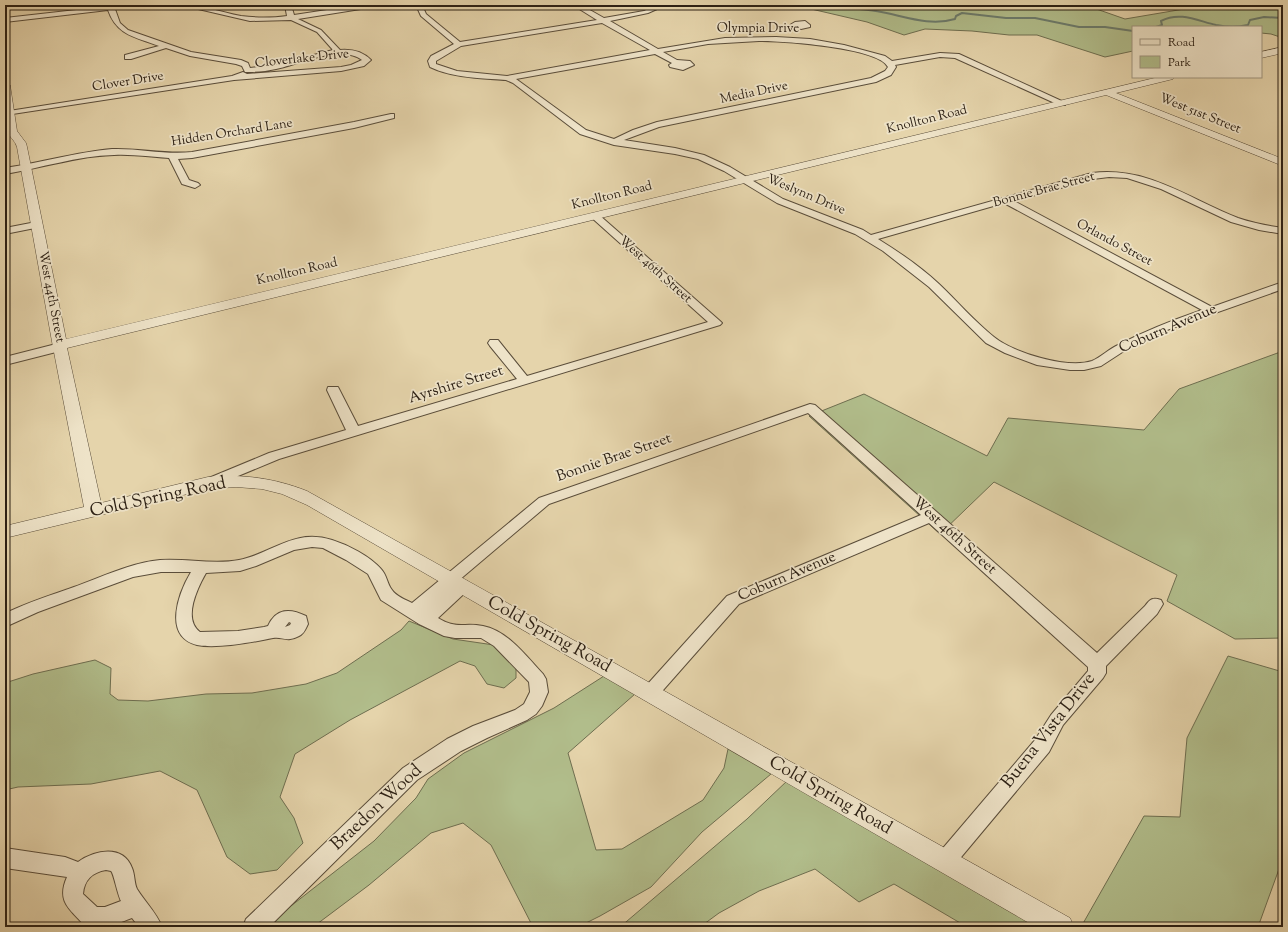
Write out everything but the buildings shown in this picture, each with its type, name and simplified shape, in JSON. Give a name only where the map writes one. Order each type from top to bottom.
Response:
[{"type":"street","points":[[5,20],[148,5]]},
{"type":"street","points":[[184,5],[248,18],[268,19],[373,5]]},
{"type":"street","points":[[288,5],[288,11],[292,17],[301,24],[319,31],[338,52]]},
{"type":"street","points":[[419,5],[423,15],[459,44],[603,21],[637,14],[663,5]]},
{"type":"street","points":[[576,5],[677,62]]},
{"type":"street","points":[[111,8],[116,23],[121,29],[194,55],[238,62],[245,65],[248,70]]},
{"type":"street","points":[[795,40],[799,27]]},
{"type":"street","name":"Olympia Drive","points":[[459,44],[446,50],[432,60],[434,66],[443,70],[467,75],[507,78],[733,39],[795,40],[845,48],[881,58],[890,63]]},
{"type":"street","points":[[128,57],[166,46]]},
{"type":"street","points":[[1262,55],[1283,50]]},
{"type":"street","name":"Cloverlake Drive","points":[[234,78],[329,71],[358,65],[367,61],[363,56],[358,54],[338,52],[302,59],[274,68],[248,70]]},
{"type":"street","points":[[890,63],[937,55],[956,56],[1062,103]]},
{"type":"street","name":"Media Drive","points":[[614,142],[636,132],[657,125],[873,80],[889,73],[892,67],[890,63]]},
{"type":"street","name":"Clover Drive","points":[[9,113],[234,78],[248,70]]},
{"type":"street","name":"Weslynn Drive","points":[[507,78],[516,81],[578,129],[597,138],[675,151],[695,156],[722,166],[780,201],[838,223],[870,238],[902,260],[933,285],[990,340],[1022,356],[1054,365]]},
{"type":"street","name":"Knollton Road","points":[[5,361],[60,346],[1166,78]]},
{"type":"street","name":"West 44th Street","points":[[5,85],[13,132],[21,143],[60,346],[94,511]]},
{"type":"street","name":"West 51st Street","points":[[1106,92],[1283,163]]},
{"type":"street","name":"Hidden Orchard Lane","points":[[5,171],[110,152],[130,152],[173,157],[198,154],[346,127],[391,116]]},
{"type":"street","points":[[173,157],[185,182],[195,185]]},
{"type":"street","name":"Bonnie Brae Street","points":[[870,238],[1095,175],[1122,174],[1147,180],[1237,221],[1283,231]]},
{"type":"street","name":"Orlando Street","points":[[1005,200],[1210,310]]},
{"type":"street","name":"West 46th Street","points":[[595,216],[716,324]]},
{"type":"street","points":[[5,231],[36,225]]},
{"type":"street","name":"Coburn Avenue","points":[[1054,365],[1075,366],[1097,362],[1120,348],[1147,335],[1210,310],[1283,285]]},
{"type":"street","name":"Ayrshire Street","points":[[208,483],[253,466],[274,456],[716,324]]},
{"type":"street","points":[[494,344],[525,381]]},
{"type":"street","points":[[333,390],[354,432]]},
{"type":"street","name":"West 46th Street","points":[[810,408],[1097,664]]},
{"type":"street","name":"Bonnie Brae Street","points":[[419,616],[544,501],[810,408]]},
{"type":"street","name":"Cold Spring Road","points":[[5,532],[208,483],[234,481],[264,483],[301,494],[651,692],[1060,927]]},
{"type":"street","name":"Coburn Avenue","points":[[651,692],[733,600],[932,516]]},
{"type":"street","name":"Braedon Wood","points":[[5,621],[39,604],[129,573],[163,565],[227,567],[251,562],[294,544],[310,542],[325,543],[334,546],[370,568],[378,576],[382,590],[387,596],[444,630],[485,633],[500,641],[535,675],[539,688],[536,701],[530,709],[521,715],[460,741],[435,756],[410,774],[254,927]]},
{"type":"street","points":[[201,567],[188,590],[183,607],[186,628],[192,635],[202,639],[252,636],[277,630]]},
{"type":"street","name":"Buena Vista Drive","points":[[945,861],[1042,746],[1057,720],[1097,673],[1097,664],[1151,610],[1155,604]]},
{"type":"street","points":[[5,858],[65,867],[81,873]]},
{"type":"street","points":[[137,905],[105,918],[93,918],[73,898],[74,884],[81,873],[88,867],[110,860],[118,863],[123,871],[126,889],[137,905],[151,927]]},
{"type":"green space","points":[[794,5],[1085,5],[1125,19],[1184,9],[1283,8],[1283,38],[1262,33],[1262,26],[1132,26],[1132,51],[1105,57],[1037,35],[1009,35],[972,31],[925,29],[904,35],[867,22]]},
{"type":"green space","points":[[1283,351],[1283,638],[1235,639],[1167,601],[1177,575],[994,482],[940,534],[809,416],[864,394],[987,456],[1008,418],[1144,430],[1179,389]]},
{"type":"green space","points":[[409,621],[453,639],[494,645],[516,664],[516,678],[504,688],[487,684],[475,666],[460,661],[350,720],[295,754],[280,797],[294,818],[303,843],[277,870],[250,874],[227,857],[197,790],[160,771],[91,784],[18,787],[5,790],[5,683],[33,674],[95,660],[111,668],[110,694],[118,700],[148,701],[206,694],[252,693],[306,684],[337,673],[401,630]]},
{"type":"green space","points":[[1228,656],[1283,672],[1283,858],[1258,927],[1081,927],[1144,816],[1180,817],[1187,738]]},
{"type":"green space","points":[[604,676],[635,694],[568,753],[596,850],[622,849],[703,800],[724,768],[728,749],[771,774],[702,832],[651,887],[578,927],[533,927],[491,845],[463,823],[431,833],[369,885],[313,927],[264,927],[374,841],[416,798],[428,779],[464,753],[554,708]]},
{"type":"green space","points":[[788,780],[1038,927],[967,927],[894,884],[859,902],[815,869],[759,891],[719,913],[700,927],[620,927],[747,819]]},
{"type":"waterway","points":[[820,5],[876,11],[915,20],[935,22],[955,19],[956,16],[962,13],[1006,18],[1035,18],[1079,27],[1105,27],[1132,31]]},
{"type":"waterway","points":[[1159,26],[1162,25],[1161,21],[1175,17],[1189,18],[1224,26]]},
{"type":"waterway","points":[[1240,26],[1248,25],[1250,20],[1264,17],[1283,18]]},
{"type":"waterway","points":[[1224,26],[1232,26]]},
{"type":"waterway","points":[[1232,26],[1240,26]]}]
